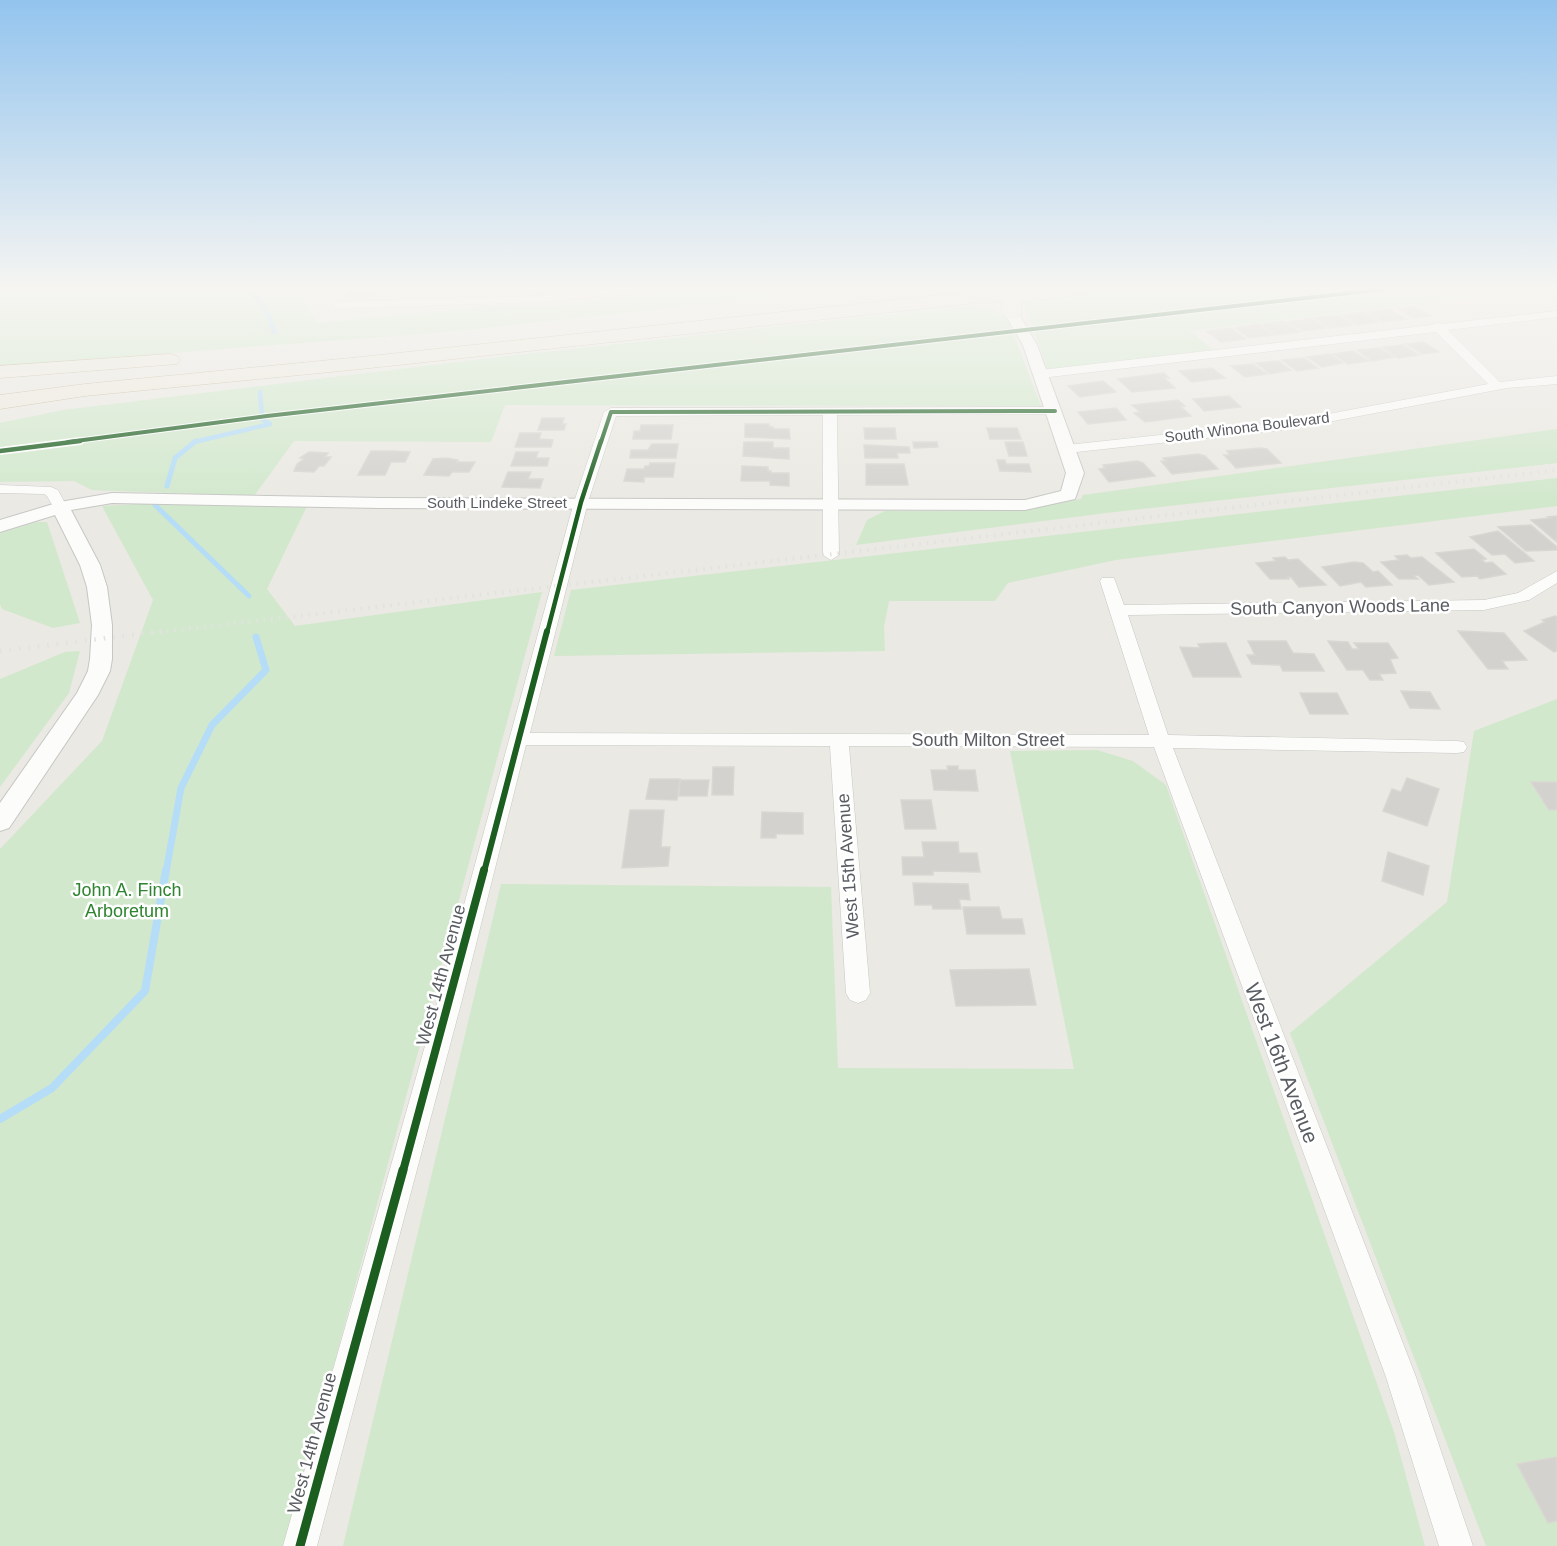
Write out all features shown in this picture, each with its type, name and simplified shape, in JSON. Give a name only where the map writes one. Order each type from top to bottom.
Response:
[{"type":"highway","points":[[0,372],[159,361]]},
{"type":"highway","points":[[0,386],[226,361]]},
{"type":"highway","points":[[0,402],[85,390],[378,361]]},
{"type":"highway","points":[[0,415],[80,400],[361,363]]},
{"type":"street","points":[[1036,361],[1067,449]]},
{"type":"street","points":[[1041,374],[1147,361]]},
{"type":"street","points":[[1472,361],[1497,386]]},
{"type":"street","name":"South Winona Boulevard","points":[[1067,449],[1291,425],[1497,386],[1557,380]]},
{"type":"street","points":[[831,555],[830,412],[1055,411]]},
{"type":"street","name":"West 14th Avenue","points":[[300,1546],[450,1000],[581,502],[611,412],[830,412]]},
{"type":"street","name":"South Lindeke Street","points":[[0,526],[60,507],[100,499],[122,498],[346,502],[1025,505],[1069,495],[1075,473],[1067,449]]},
{"type":"street","points":[[0,489],[46,490],[52,493],[90,565],[97,587],[102,625],[99,671],[87,695],[0,822]]},
{"type":"street","name":"South Canyon Woods Lane","points":[[1117,610],[1484,605],[1523,597],[1557,576]]},
{"type":"street","name":"West 16th Avenue","points":[[1108,581],[1161,741],[1401,1377],[1456,1546]]},
{"type":"street","name":"South Milton Street","points":[[519,739],[1161,741],[1457,747]]},
{"type":"street","name":"West 15th Avenue","points":[[839,740],[858,993]]},
{"type":"green space","points":[[0,361],[64,361],[0,366]]},
{"type":"green space","points":[[465,361],[1024,361],[1041,406],[505,405],[491,442],[294,441],[254,496],[92,490],[74,481],[0,482],[0,423],[63,410]]},
{"type":"green space","points":[[1045,361],[1125,361],[1048,371]]},
{"type":"green space","points":[[1557,429],[1557,463],[1106,513],[856,545],[867,520],[885,511],[1013,511],[1081,499],[1083,495]]},
{"type":"green space","points":[[1557,478],[1557,506],[1116,560],[1008,583],[995,601],[889,601],[884,627],[885,651],[554,656],[571,590]]},
{"type":"green space","name":"John A. Finch Arboretum","points":[[194,501],[307,506],[267,589],[295,626],[542,592],[285,1546],[0,1546],[0,849],[102,741],[153,600],[102,506]]},
{"type":"green space","points":[[37,522],[47,522],[80,623],[53,628],[2,609],[0,604],[0,533]]},
{"type":"green space","points":[[80,651],[69,693],[0,787],[0,679],[65,652]]},
{"type":"green space","points":[[1557,699],[1557,1546],[1486,1546],[1290,1033],[1447,902],[1474,731]]},
{"type":"green space","points":[[1097,750],[1133,761],[1166,785],[1394,1432],[1425,1546],[343,1546],[501,884],[831,887],[838,1068],[1074,1069],[1010,751]]},
{"type":"building","points":[[1279,361],[1291,370],[1270,374],[1256,363]]},
{"type":"building","points":[[1284,361],[1308,361],[1318,368],[1297,371]]},
{"type":"building","points":[[1313,361],[1343,363],[1322,367]]},
{"type":"building","points":[[1344,361],[1368,361],[1348,364]]},
{"type":"building","points":[[1253,364],[1267,374],[1245,377],[1231,366]]},
{"type":"building","points":[[1212,368],[1225,378],[1192,382],[1179,371]]},
{"type":"building","points":[[1164,373],[1169,378],[1164,378],[1175,388],[1132,392],[1118,379]]},
{"type":"building","points":[[1103,381],[1116,392],[1080,397],[1068,386]]},
{"type":"building","points":[[1229,396],[1241,407],[1204,411],[1193,399]]},
{"type":"building","points":[[1178,400],[1185,406],[1181,407],[1191,416],[1145,422],[1134,413],[1140,412],[1132,405]]},
{"type":"building","points":[[1116,408],[1126,420],[1088,424],[1078,412]]},
{"type":"building","points":[[542,418],[564,418],[562,424],[566,424],[564,430],[538,430]]},
{"type":"building","points":[[745,424],[769,424],[769,427],[773,429],[789,429],[790,439],[745,437]]},
{"type":"building","points":[[641,425],[673,425],[671,439],[633,439],[634,431],[640,431]]},
{"type":"building","points":[[864,428],[895,428],[896,439],[865,439]]},
{"type":"building","points":[[987,428],[1017,428],[1021,439],[990,439]]},
{"type":"building","points":[[520,433],[541,433],[539,439],[553,440],[551,447],[515,447]]},
{"type":"building","points":[[744,442],[773,442],[773,448],[789,448],[789,459],[743,456]]},
{"type":"building","points":[[913,442],[937,442],[938,447],[914,448]]},
{"type":"building","points":[[1005,442],[1023,442],[1027,456],[1009,456]]},
{"type":"building","points":[[652,444],[678,444],[676,458],[630,458],[631,450],[648,450]]},
{"type":"building","points":[[864,445],[909,447],[910,453],[897,453],[898,458],[865,458]]},
{"type":"building","points":[[1267,449],[1281,463],[1236,468],[1224,455],[1230,455],[1227,451]]},
{"type":"building","points":[[371,451],[410,452],[405,462],[391,462],[385,475],[358,475]]},
{"type":"building","points":[[309,452],[328,453],[325,457],[331,457],[324,466],[319,466],[314,472],[294,471],[297,464],[304,459],[300,458]]},
{"type":"building","points":[[516,452],[538,452],[536,458],[549,458],[547,466],[511,466]]},
{"type":"building","points":[[1198,454],[1205,456],[1218,469],[1172,474],[1161,461],[1166,461],[1163,458]]},
{"type":"building","points":[[433,459],[458,460],[457,462],[475,462],[469,472],[452,472],[449,476],[424,475]]},
{"type":"building","points":[[997,460],[1005,460],[1006,464],[1029,464],[1031,472],[1000,471]]},
{"type":"building","points":[[1137,461],[1143,463],[1155,476],[1109,482],[1099,469],[1105,468],[1103,465]]},
{"type":"building","points":[[650,463],[675,463],[673,477],[644,477],[644,482],[624,481],[627,469],[644,469]]},
{"type":"building","points":[[866,464],[904,464],[908,485],[866,485]]},
{"type":"building","points":[[742,466],[768,467],[771,473],[789,473],[789,486],[770,485],[770,481],[741,481]]},
{"type":"building","points":[[508,472],[531,472],[528,479],[543,479],[540,488],[502,487]]},
{"type":"building","points":[[1557,516],[1557,542],[1531,520],[1550,518],[1548,517]]},
{"type":"building","points":[[1531,525],[1557,547],[1557,550],[1526,551],[1498,527]]},
{"type":"building","points":[[1498,531],[1534,561],[1515,563],[1505,554],[1492,555],[1470,537]]},
{"type":"building","points":[[1474,549],[1486,559],[1482,560],[1486,563],[1492,562],[1506,574],[1480,579],[1477,576],[1462,577],[1436,553]]},
{"type":"building","points":[[1407,555],[1411,558],[1422,557],[1454,582],[1429,585],[1418,575],[1414,576],[1418,579],[1399,579],[1381,562],[1399,560],[1395,556]]},
{"type":"building","points":[[1285,557],[1288,560],[1298,559],[1326,585],[1299,587],[1291,577],[1288,577],[1289,579],[1270,579],[1256,563],[1276,561],[1273,558]]},
{"type":"building","points":[[1354,562],[1363,563],[1373,572],[1378,571],[1392,585],[1366,587],[1361,582],[1340,586],[1322,567]]},
{"type":"building","points":[[1557,617],[1557,651],[1554,652],[1524,631],[1545,622],[1542,620]]},
{"type":"building","points":[[1458,631],[1504,633],[1527,660],[1502,661],[1508,669],[1488,669]]},
{"type":"building","points":[[1248,641],[1286,641],[1293,653],[1314,654],[1324,671],[1283,671],[1280,665],[1252,664],[1247,655],[1255,655]]},
{"type":"building","points":[[1328,641],[1348,642],[1352,649],[1359,649],[1354,643],[1388,643],[1398,658],[1390,659],[1396,673],[1379,674],[1383,680],[1370,680],[1363,670],[1347,670]]},
{"type":"building","points":[[1226,643],[1241,677],[1193,677],[1180,647],[1200,648],[1198,644]]},
{"type":"building","points":[[1401,691],[1430,692],[1440,709],[1410,708]]},
{"type":"building","points":[[1300,693],[1337,693],[1348,714],[1310,714]]},
{"type":"building","points":[[947,766],[958,766],[958,770],[975,770],[978,791],[934,790],[931,770],[948,770]]},
{"type":"building","points":[[713,767],[734,767],[733,795],[712,795]]},
{"type":"building","points":[[1407,778],[1439,789],[1427,826],[1383,811],[1392,789],[1401,792]]},
{"type":"building","points":[[650,779],[680,779],[677,800],[646,799]]},
{"type":"building","points":[[680,780],[709,780],[707,796],[679,796]]},
{"type":"building","points":[[1531,782],[1557,782],[1557,810],[1549,810]]},
{"type":"building","points":[[901,800],[931,800],[936,829],[905,829]]},
{"type":"building","points":[[630,810],[664,810],[661,847],[670,847],[668,866],[622,868]]},
{"type":"building","points":[[762,812],[803,813],[803,834],[776,834],[776,838],[761,838]]},
{"type":"building","points":[[922,842],[958,842],[959,853],[977,853],[980,872],[933,871],[933,875],[903,875],[902,857],[924,857]]},
{"type":"building","points":[[1388,852],[1429,866],[1423,895],[1382,881]]},
{"type":"building","points":[[913,883],[968,884],[970,900],[959,899],[961,909],[933,909],[932,905],[915,905]]},
{"type":"building","points":[[963,907],[999,907],[1002,919],[1022,919],[1025,934],[967,934]]},
{"type":"building","points":[[1029,969],[1036,1005],[956,1006],[950,970]]},
{"type":"building","points":[[1557,1457],[1557,1521],[1548,1523],[1517,1464]]},
{"type":"waterway","points":[[260,392],[262,415]]},
{"type":"waterway","points":[[195,442],[270,424],[262,419]]},
{"type":"waterway","points":[[167,486],[175,458],[195,442]]},
{"type":"waterway","points":[[155,505],[249,596]]},
{"type":"waterway","points":[[166,872],[181,788],[212,725],[266,670],[256,637]]},
{"type":"waterway","points":[[0,1119],[52,1088],[145,991],[166,870]]},
{"type":"railway","points":[[152,633],[1557,470]]},
{"type":"railway","points":[[0,651],[164,631]]},
{"type":"cycle path","points":[[0,451],[267,416],[750,361]]},
{"type":"cycle path","points":[[300,1546],[450,1000],[581,502],[611,412],[1055,411]]}]
